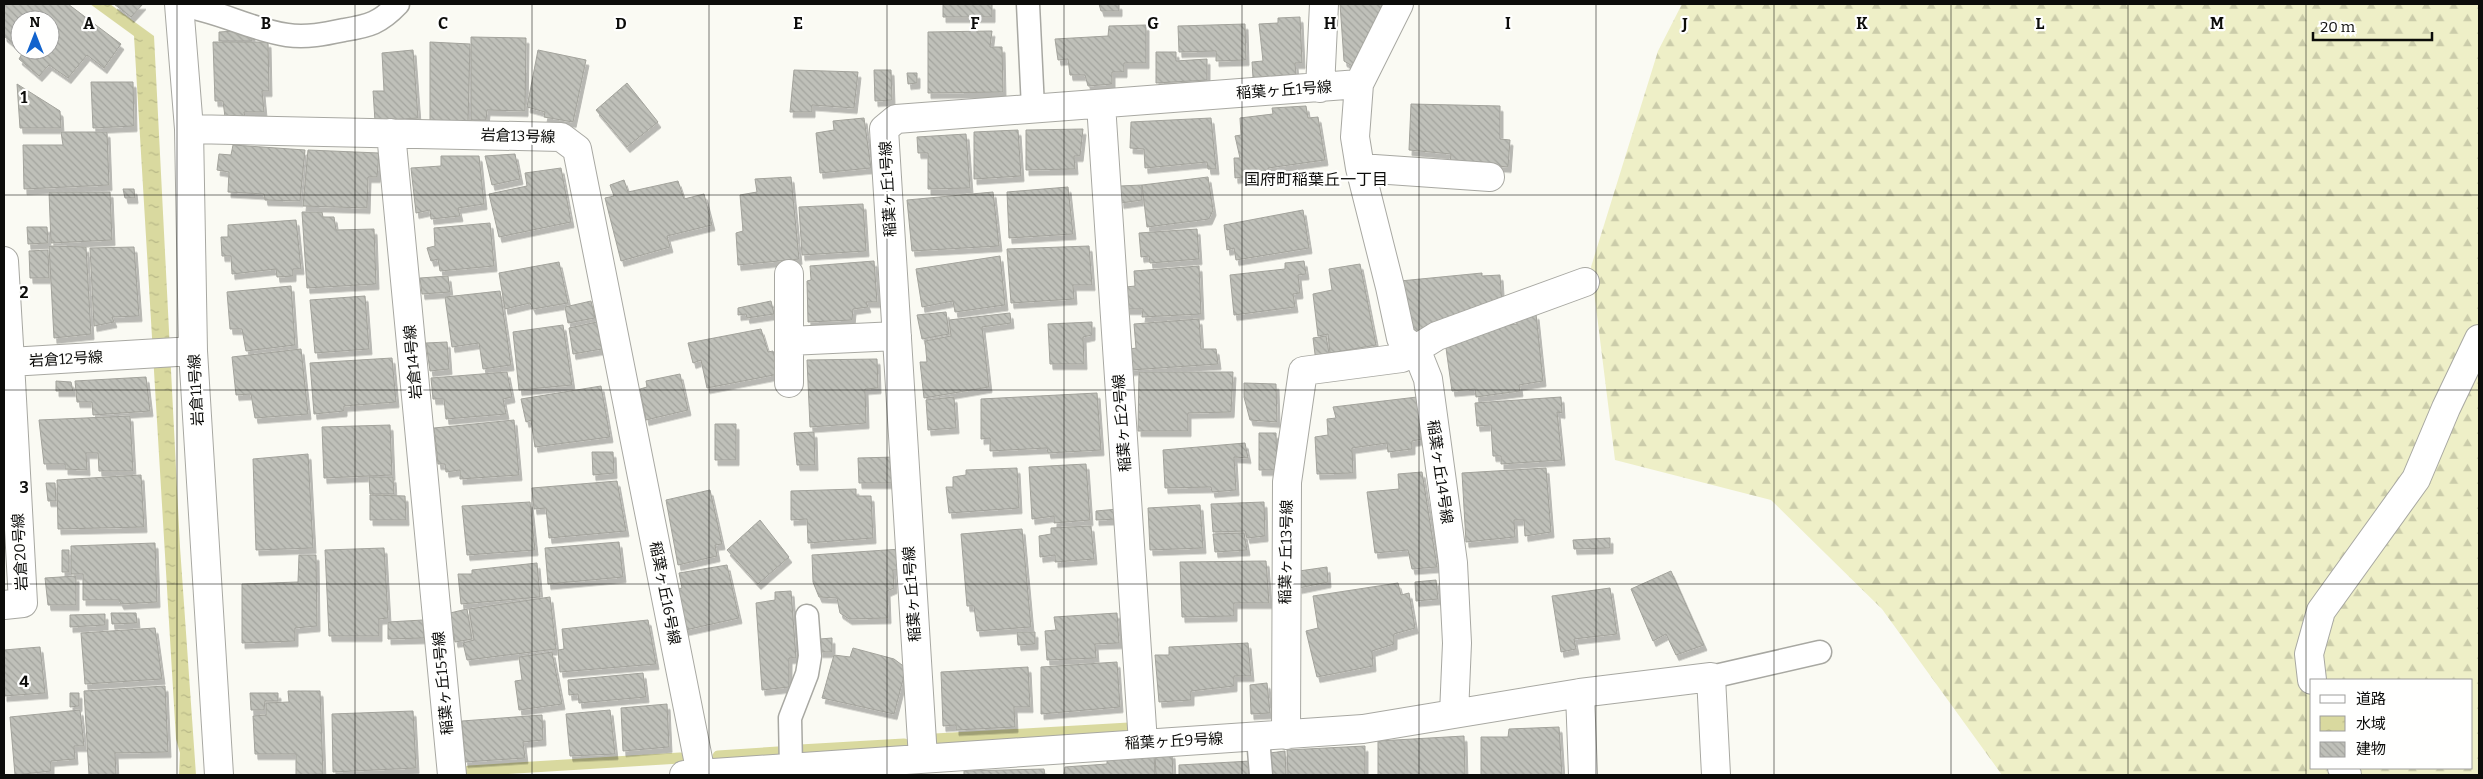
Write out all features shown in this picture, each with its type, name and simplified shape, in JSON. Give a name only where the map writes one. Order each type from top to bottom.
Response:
[{"type":"street","name":"岩倉11号線","points":[[179,4],[188,129],[193,351],[219,775]]},
{"type":"street","points":[[1320,88],[1324,4]]},
{"type":"street","points":[[1399,4],[1359,84],[1355,137],[1360,168],[1401,338],[1416,349],[1437,336],[1585,282]]},
{"type":"street","name":"稲葉ヶ丘1号線","points":[[935,763],[896,336],[884,129],[896,119],[1359,84]]},
{"type":"street","name":"稲葉ヶ丘2号線","points":[[1101,104],[1143,743]]},
{"type":"street","name":"岩倉13号線","points":[[188,129],[561,137],[577,149],[629,412]]},
{"type":"street","name":"岩倉14号線","points":[[391,133],[435,591]]},
{"type":"street","points":[[1360,168],[1490,177]]},
{"type":"street","name":"岩倉12号線","points":[[4,261],[10,362],[193,351]]},
{"type":"street","points":[[789,274],[789,384]]},
{"type":"street","points":[[789,342],[896,336]]},
{"type":"street","points":[[2312,679],[2309,654],[2321,610],[2416,479],[2446,408],[2479,339]]},
{"type":"street","name":"稲葉ヶ丘13号線","points":[[1286,735],[1287,482],[1303,371],[1402,358],[1416,349]]},
{"type":"street","name":"稲葉ヶ丘14号線","points":[[1416,349],[1428,379],[1453,563],[1457,643],[1454,714]]},
{"type":"street","name":"岩倉20号線","points":[[4,605],[23,603],[9,459],[10,362]]},
{"type":"street","name":"稲葉ヶ丘16号線","points":[[629,412],[692,775]]},
{"type":"street","name":"稲葉ヶ丘15号線","points":[[435,591],[452,775]]},
{"type":"street","points":[[1711,677],[1716,775]]},
{"type":"street","name":"稲葉ヶ丘9号線","points":[[692,775],[791,767],[935,763],[1143,743],[1363,729],[1580,693],[1711,677]]},
{"type":"street","points":[[1580,693],[1583,775]]},
{"type":"lane","points":[[179,4],[204,8],[286,35],[310,36],[369,26],[385,17],[398,4]]},
{"type":"lane","points":[[1028,4],[1033,108]]},
{"type":"lane","points":[[791,767],[790,718],[807,674],[810,656],[807,616]]},
{"type":"lane","points":[[1711,677],[1820,652]]},
{"type":"lane","points":[[1258,736],[1260,775]]},
{"type":"green space","points":[[1682,4],[2479,4],[2479,775],[2002,775],[1882,609],[1771,500],[1615,460],[1591,267],[1658,51]]},
{"type":"water","points":[[90,4],[110,4],[154,36],[180,547],[196,775],[179,775],[180,753],[176,739],[134,36]]},
{"type":"building","points":[[4,4],[68,4],[121,44],[104,68],[87,55],[68,78],[49,65],[39,76],[20,60],[60,60],[60,10],[10,10],[10,41],[4,36]]},
{"type":"building","points":[[114,4],[143,4],[131,17]]},
{"type":"building","points":[[943,4],[992,4],[992,17],[943,17]]},
{"type":"building","points":[[1099,4],[1119,4],[1119,11],[1101,11]]},
{"type":"building","points":[[1340,4],[1388,4],[1354,67],[1344,61]]},
{"type":"building","points":[[1300,17],[1302,63],[1295,63],[1296,75],[1253,78],[1252,62],[1263,61],[1259,24],[1278,23],[1278,18]]},
{"type":"building","points":[[1245,24],[1246,60],[1216,61],[1216,51],[1179,52],[1178,26]]},
{"type":"building","points":[[1146,25],[1146,63],[1124,63],[1124,72],[1112,72],[1112,84],[1088,86],[1085,75],[1070,75],[1068,59],[1058,60],[1055,39],[1108,36],[1109,26]]},
{"type":"building","points":[[252,30],[252,41],[219,41],[219,32]]},
{"type":"building","points":[[992,31],[990,47],[1002,47],[1003,92],[928,93],[928,32]]},
{"type":"building","points":[[471,37],[526,38],[525,111],[487,110],[486,120],[471,120]]},
{"type":"building","points":[[213,42],[268,42],[269,91],[262,91],[264,112],[244,112],[245,117],[225,117],[223,101],[215,101]]},
{"type":"building","points":[[430,42],[470,44],[468,123],[430,121]]},
{"type":"building","points":[[413,50],[418,118],[375,121],[373,91],[384,91],[382,53]]},
{"type":"building","points":[[538,50],[586,60],[573,122],[544,117],[545,112],[527,107]]},
{"type":"building","points":[[1156,52],[1176,52],[1176,61],[1207,59],[1207,80],[1156,83]]},
{"type":"building","points":[[794,70],[858,72],[854,108],[812,105],[812,112],[790,112]]},
{"type":"building","points":[[874,70],[891,70],[892,100],[875,101]]},
{"type":"building","points":[[907,73],[917,73],[917,83],[908,84]]},
{"type":"building","points":[[91,82],[133,82],[134,126],[93,128]]},
{"type":"building","points":[[627,83],[658,122],[627,147],[596,110]]},
{"type":"building","points":[[17,84],[60,111],[61,128],[20,128]]},
{"type":"building","points":[[1411,104],[1500,106],[1500,139],[1510,140],[1508,167],[1450,162],[1451,154],[1409,150]]},
{"type":"building","points":[[1306,106],[1308,118],[1318,117],[1325,160],[1268,168],[1269,174],[1235,178],[1234,158],[1240,158],[1235,136],[1241,135],[1240,118],[1273,114],[1272,108]]},
{"type":"building","points":[[864,118],[871,168],[820,173],[816,133],[834,130],[833,121]]},
{"type":"building","points":[[1211,118],[1216,169],[1208,169],[1207,162],[1145,168],[1144,149],[1130,148],[1131,122]]},
{"type":"building","points":[[1083,129],[1080,156],[1074,156],[1075,169],[1026,170],[1026,130]]},
{"type":"building","points":[[1018,130],[1021,176],[974,179],[974,132]]},
{"type":"building","points":[[61,132],[107,132],[109,185],[24,189],[23,145],[63,145]]},
{"type":"building","points":[[966,134],[970,188],[928,189],[928,153],[918,153],[917,137]]},
{"type":"building","points":[[233,145],[305,150],[300,201],[265,200],[264,194],[228,192],[229,172],[217,170],[219,154],[231,155]]},
{"type":"building","points":[[308,150],[379,153],[377,177],[368,177],[367,208],[303,206]]},
{"type":"building","points":[[515,154],[520,179],[492,185],[485,156]]},
{"type":"building","points":[[441,156],[479,156],[484,204],[458,208],[460,216],[431,219],[430,210],[416,213],[411,168],[441,166]]},
{"type":"building","points":[[561,168],[571,222],[499,237],[489,194],[527,186],[525,173]]},
{"type":"building","points":[[791,177],[799,259],[738,265],[736,233],[743,231],[740,195],[757,192],[755,179]]},
{"type":"building","points":[[1208,177],[1213,210],[1209,219],[1147,227],[1142,185]]},
{"type":"building","points":[[624,180],[628,192],[678,181],[684,199],[704,194],[712,225],[667,236],[670,247],[621,261],[605,198],[614,196],[610,185]]},
{"type":"building","points":[[1142,185],[1142,200],[1121,203],[1120,186]]},
{"type":"building","points":[[1068,187],[1073,234],[1009,238],[1007,192]]},
{"type":"building","points":[[123,189],[134,189],[135,198],[125,198]]},
{"type":"building","points":[[49,192],[110,192],[112,240],[51,243]]},
{"type":"building","points":[[993,192],[999,246],[912,251],[907,200]]},
{"type":"building","points":[[863,204],[866,251],[802,255],[799,207]]},
{"type":"building","points":[[1303,210],[1309,248],[1236,260],[1234,248],[1227,250],[1224,225]]},
{"type":"building","points":[[302,212],[322,212],[323,217],[334,217],[336,230],[374,229],[376,284],[307,288]]},
{"type":"building","points":[[296,220],[301,269],[293,269],[293,276],[277,277],[276,269],[232,274],[231,256],[222,256],[221,237],[228,237],[228,225]]},
{"type":"building","points":[[490,223],[494,266],[440,271],[438,259],[431,261],[427,248],[435,246],[434,228]]},
{"type":"building","points":[[27,227],[47,227],[48,243],[28,244]]},
{"type":"building","points":[[1197,229],[1199,259],[1150,263],[1149,256],[1141,257],[1139,233]]},
{"type":"building","points":[[49,246],[86,247],[91,334],[54,338]]},
{"type":"building","points":[[1089,246],[1092,285],[1073,285],[1074,299],[1011,303],[1007,249]]},
{"type":"building","points":[[134,247],[139,316],[112,317],[114,322],[94,326],[90,248]]},
{"type":"building","points":[[48,250],[49,278],[30,278],[29,251]]},
{"type":"building","points":[[1000,256],[1005,305],[955,312],[953,301],[922,307],[916,269]]},
{"type":"building","points":[[874,261],[877,302],[866,302],[868,307],[853,309],[852,320],[808,322],[807,281],[811,280],[810,266]]},
{"type":"building","points":[[1304,261],[1306,274],[1298,275],[1300,293],[1293,294],[1295,307],[1234,315],[1230,275],[1285,269],[1285,263]]},
{"type":"building","points":[[559,262],[568,303],[533,309],[530,303],[505,309],[499,273]]},
{"type":"building","points":[[1360,264],[1376,345],[1330,353],[1328,334],[1318,336],[1313,294],[1332,290],[1329,269]]},
{"type":"building","points":[[1199,266],[1201,314],[1142,317],[1143,309],[1127,309],[1126,287],[1135,286],[1134,271]]},
{"type":"building","points":[[1482,273],[1482,276],[1500,275],[1502,305],[1485,310],[1458,313],[1459,320],[1437,324],[1410,334],[1400,281]]},
{"type":"building","points":[[448,276],[450,292],[422,294],[420,278]]},
{"type":"building","points":[[291,286],[295,345],[246,351],[242,329],[230,329],[227,292]]},
{"type":"building","points":[[500,291],[511,365],[483,369],[479,343],[452,347],[445,297]]},
{"type":"building","points":[[365,296],[369,349],[315,353],[310,300]]},
{"type":"building","points":[[591,301],[595,318],[568,323],[565,307]]},
{"type":"building","points":[[771,301],[774,314],[747,318],[746,314],[738,315],[738,308]]},
{"type":"building","points":[[946,312],[949,334],[922,339],[917,315]]},
{"type":"building","points":[[1010,313],[1011,323],[982,327],[989,387],[924,398],[920,362],[927,362],[925,341],[951,336],[949,320]]},
{"type":"building","points":[[1536,314],[1543,381],[1519,385],[1520,391],[1476,397],[1475,389],[1452,391],[1445,341],[1470,329],[1517,324],[1515,316]]},
{"type":"building","points":[[1199,319],[1201,349],[1216,349],[1218,364],[1131,370],[1130,349],[1136,348],[1134,324]]},
{"type":"building","points":[[597,322],[602,349],[573,354],[569,328]]},
{"type":"building","points":[[1092,322],[1092,335],[1083,337],[1084,364],[1050,364],[1048,324]]},
{"type":"building","points":[[563,325],[572,385],[519,390],[513,332]]},
{"type":"building","points":[[761,329],[768,352],[773,351],[779,374],[707,388],[701,360],[693,363],[688,343]]},
{"type":"building","points":[[1326,336],[1330,359],[1316,362],[1313,338]]},
{"type":"building","points":[[447,342],[449,369],[430,371],[426,343]]},
{"type":"building","points":[[301,349],[308,414],[255,418],[251,394],[236,395],[232,357]]},
{"type":"building","points":[[392,358],[396,402],[344,406],[344,411],[314,414],[310,363]]},
{"type":"building","points":[[877,359],[878,388],[865,389],[866,423],[810,427],[807,360]]},
{"type":"building","points":[[507,372],[512,397],[503,399],[506,414],[446,419],[444,399],[433,399],[431,378]]},
{"type":"building","points":[[1139,372],[1233,372],[1231,412],[1188,413],[1188,431],[1138,431]]},
{"type":"building","points":[[680,374],[688,410],[646,420],[640,389],[647,387],[646,381]]},
{"type":"building","points":[[146,377],[150,411],[93,415],[92,402],[77,402],[75,381]]},
{"type":"building","points":[[56,381],[71,382],[73,391],[56,391]]},
{"type":"building","points":[[1244,383],[1276,384],[1277,422],[1250,420],[1244,397]]},
{"type":"building","points":[[601,386],[610,437],[535,447],[531,420],[526,422],[521,399]]},
{"type":"building","points":[[1097,393],[1101,450],[1048,453],[1047,448],[990,451],[990,438],[981,439],[981,399]]},
{"type":"building","points":[[954,397],[956,428],[928,430],[926,400]]},
{"type":"building","points":[[1417,397],[1423,439],[1412,441],[1412,449],[1388,452],[1387,443],[1352,448],[1353,473],[1317,474],[1315,437],[1328,435],[1327,419],[1336,418],[1333,407]]},
{"type":"building","points":[[1561,397],[1562,413],[1557,412],[1562,460],[1501,464],[1501,456],[1493,456],[1491,425],[1477,426],[1475,403]]},
{"type":"building","points":[[130,416],[133,471],[99,471],[98,453],[86,453],[87,470],[65,469],[65,464],[44,464],[39,420]]},
{"type":"building","points":[[514,420],[519,475],[460,479],[460,470],[446,472],[445,464],[438,464],[434,428]]},
{"type":"building","points":[[715,424],[736,424],[736,460],[715,460]]},
{"type":"building","points":[[390,425],[392,475],[324,478],[322,427]]},
{"type":"building","points":[[814,432],[815,465],[797,465],[794,433]]},
{"type":"building","points":[[1259,433],[1276,433],[1277,470],[1259,470]]},
{"type":"building","points":[[1245,443],[1248,458],[1234,457],[1236,490],[1212,492],[1211,487],[1165,488],[1163,450]]},
{"type":"building","points":[[592,452],[613,452],[614,473],[593,475]]},
{"type":"building","points":[[308,454],[313,548],[256,550],[253,459]]},
{"type":"building","points":[[895,457],[896,483],[859,483],[858,458]]},
{"type":"building","points":[[1086,464],[1090,520],[1054,523],[1054,516],[1032,519],[1029,467]]},
{"type":"building","points":[[1017,468],[1019,508],[949,513],[946,487],[953,487],[953,477],[966,475],[966,470]]},
{"type":"building","points":[[1546,468],[1551,532],[1525,536],[1524,520],[1514,520],[1515,537],[1466,542],[1462,473]]},
{"type":"building","points":[[1422,472],[1437,567],[1412,569],[1408,550],[1375,553],[1367,492],[1399,489],[1398,474]]},
{"type":"building","points":[[141,475],[144,527],[58,529],[57,480]]},
{"type":"building","points":[[369,477],[393,477],[394,494],[370,494]]},
{"type":"building","points":[[617,481],[626,531],[549,538],[546,508],[534,509],[532,488]]},
{"type":"building","points":[[46,483],[55,483],[56,501],[48,501]]},
{"type":"building","points":[[856,489],[856,496],[871,496],[873,538],[808,543],[807,519],[791,520],[791,491]]},
{"type":"building","points":[[710,490],[722,544],[715,545],[717,556],[678,565],[666,500]]},
{"type":"building","points":[[370,495],[405,496],[406,520],[370,520]]},
{"type":"building","points":[[530,502],[535,550],[467,555],[462,506]]},
{"type":"building","points":[[1264,502],[1265,536],[1247,538],[1245,531],[1213,532],[1211,504]]},
{"type":"building","points":[[1200,505],[1203,548],[1150,550],[1148,508]]},
{"type":"building","points":[[1118,509],[1118,519],[1096,520],[1096,511]]},
{"type":"building","points":[[760,520],[789,557],[758,584],[727,550]]},
{"type":"building","points":[[1091,526],[1094,559],[1055,562],[1055,555],[1040,557],[1039,536],[1051,534],[1051,528]]},
{"type":"building","points":[[1022,529],[1031,627],[977,631],[974,606],[967,606],[961,534]]},
{"type":"building","points":[[1244,533],[1247,550],[1215,552],[1213,534]]},
{"type":"building","points":[[1610,538],[1610,548],[1574,549],[1573,540]]},
{"type":"building","points":[[619,542],[623,577],[548,584],[545,548]]},
{"type":"building","points":[[155,543],[157,602],[121,604],[119,600],[83,600],[83,574],[71,574],[71,546]]},
{"type":"building","points":[[384,548],[388,618],[379,619],[379,636],[329,636],[325,550]]},
{"type":"building","points":[[901,549],[903,570],[893,570],[894,588],[887,591],[888,618],[849,619],[840,613],[837,598],[819,597],[813,582],[812,555]]},
{"type":"building","points":[[62,550],[69,550],[69,572],[62,572]]},
{"type":"building","points":[[299,555],[316,555],[317,626],[295,628],[295,641],[242,643],[242,584],[298,582]]},
{"type":"building","points":[[1266,561],[1269,603],[1234,603],[1234,616],[1182,617],[1180,562]]},
{"type":"building","points":[[537,563],[540,597],[461,604],[458,574],[472,574],[472,570]]},
{"type":"building","points":[[727,565],[739,618],[681,631],[673,590],[682,588],[679,573]]},
{"type":"building","points":[[1327,567],[1328,582],[1299,588],[1299,571]]},
{"type":"building","points":[[1671,571],[1704,645],[1676,655],[1666,634],[1653,641],[1631,589]]},
{"type":"building","points":[[76,576],[76,605],[48,605],[45,578]]},
{"type":"building","points":[[1436,580],[1438,599],[1416,601],[1415,582]]},
{"type":"building","points":[[1398,583],[1401,595],[1409,593],[1415,628],[1394,634],[1394,644],[1372,651],[1373,666],[1317,677],[1306,631],[1318,628],[1313,596]]},
{"type":"building","points":[[1610,588],[1617,634],[1574,639],[1576,649],[1561,652],[1552,596]]},
{"type":"building","points":[[791,591],[796,658],[789,658],[789,687],[762,690],[756,603],[775,600],[775,592]]},
{"type":"building","points":[[550,597],[556,649],[467,660],[463,643],[474,640],[469,609]]},
{"type":"building","points":[[467,609],[472,639],[455,642],[450,613]]},
{"type":"building","points":[[111,613],[136,613],[137,623],[112,624]]},
{"type":"building","points":[[1117,613],[1119,643],[1095,644],[1096,658],[1047,660],[1045,631],[1056,630],[1054,617]]},
{"type":"building","points":[[105,614],[105,625],[70,627],[70,615]]},
{"type":"building","points":[[423,620],[424,638],[388,639],[388,622]]},
{"type":"building","points":[[648,620],[656,664],[560,672],[558,650],[564,649],[562,629]]},
{"type":"building","points":[[155,628],[162,679],[85,684],[81,633]]},
{"type":"building","points":[[1017,632],[1035,632],[1035,644],[1018,645]]},
{"type":"building","points":[[832,638],[832,652],[820,652],[820,639]]},
{"type":"building","points":[[1248,643],[1251,676],[1234,676],[1234,686],[1191,691],[1191,700],[1159,702],[1155,655],[1169,655],[1169,647]]},
{"type":"building","points":[[40,647],[45,693],[4,696],[4,650]]},
{"type":"building","points":[[853,648],[894,659],[906,668],[894,714],[822,698],[834,655],[850,657]]},
{"type":"building","points":[[552,652],[562,704],[519,710],[515,681],[522,680],[519,657]]},
{"type":"building","points":[[1117,662],[1120,707],[1041,714],[1041,667]]},
{"type":"building","points":[[1028,667],[1030,707],[1014,707],[1015,727],[956,730],[956,725],[943,726],[941,672]]},
{"type":"building","points":[[643,673],[646,697],[579,703],[578,694],[569,695],[568,680]]},
{"type":"building","points":[[1267,683],[1270,713],[1251,714],[1250,685]]},
{"type":"building","points":[[165,686],[168,752],[115,753],[116,775],[89,775],[84,691]]},
{"type":"building","points":[[288,691],[320,691],[323,774],[296,775],[296,754],[255,754],[253,716],[266,715],[266,703],[289,702]]},
{"type":"building","points":[[70,693],[79,693],[79,706],[70,707]]},
{"type":"building","points":[[250,693],[278,693],[278,701],[265,701],[264,710],[251,710]]},
{"type":"building","points":[[667,704],[669,747],[623,751],[621,708]]},
{"type":"building","points":[[80,710],[84,746],[74,746],[75,759],[51,761],[51,771],[15,775],[10,717]]},
{"type":"building","points":[[610,710],[615,754],[570,756],[566,714]]},
{"type":"building","points":[[413,711],[416,768],[333,772],[332,714]]},
{"type":"building","points":[[542,715],[543,740],[523,742],[525,758],[465,762],[462,721]]},
{"type":"building","points":[[1559,727],[1562,775],[1481,775],[1481,737],[1508,737],[1509,729]]},
{"type":"building","points":[[1464,736],[1465,775],[1378,775],[1378,741]]},
{"type":"building","points":[[1365,746],[1365,775],[1288,775],[1287,750]]},
{"type":"building","points":[[1285,751],[1286,775],[1271,775],[1270,753]]},
{"type":"building","points":[[1172,753],[1173,775],[1156,775],[1155,754]]},
{"type":"building","points":[[1154,754],[1155,775],[1064,775],[1065,767],[1107,764],[1107,757]]},
{"type":"building","points":[[1251,761],[1251,775],[1179,775],[1179,765]]},
{"type":"building","points":[[1044,769],[1045,775],[964,775],[964,771]]},
{"type":"waterway","points":[[935,739],[1129,728]]},
{"type":"waterway","points":[[800,750],[904,744]]},
{"type":"waterway","points":[[718,756],[778,752]]},
{"type":"waterway","points":[[469,771],[680,758]]},
{"type":"district","name":"国府町稲葉丘一丁目","points":[[1316,179]]}]
